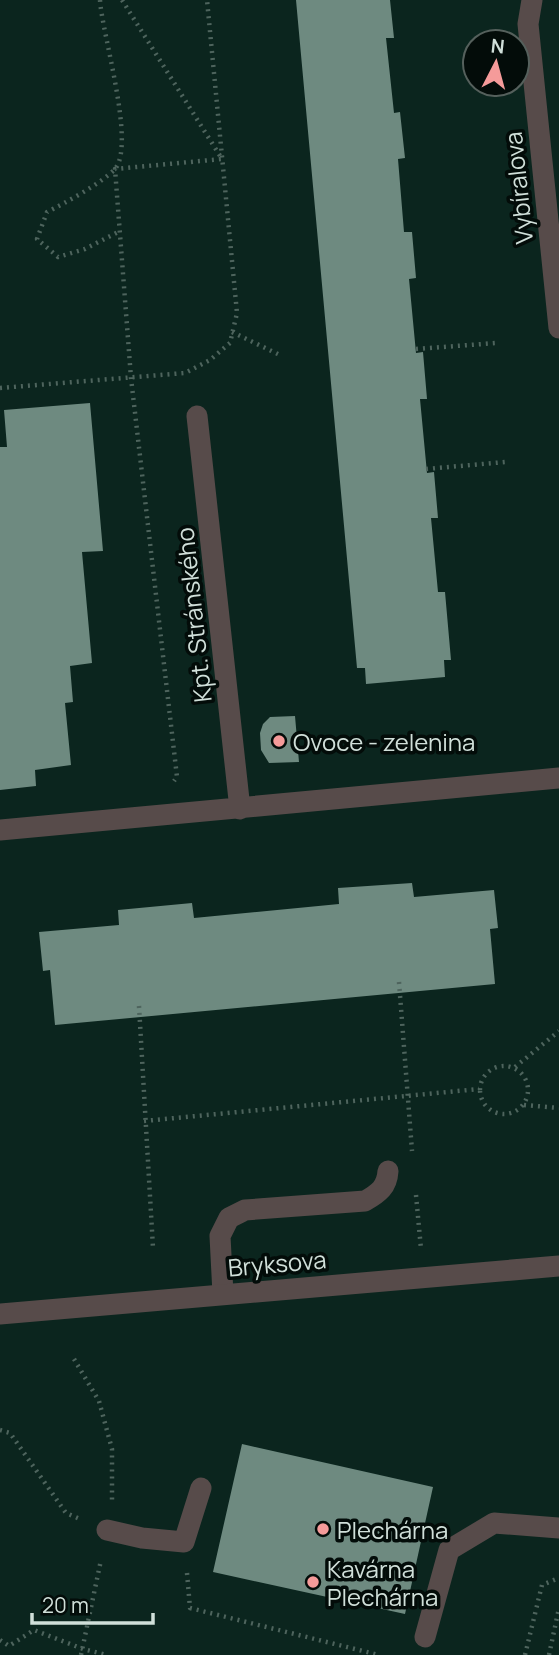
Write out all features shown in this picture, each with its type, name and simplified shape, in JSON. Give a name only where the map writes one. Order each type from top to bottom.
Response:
[{"type":"street","name":"Vybíralova","points":[[531,0],[528,24],[559,328]]},
{"type":"street","name":"Kpt. Stránského","points":[[197,416],[240,809]]},
{"type":"street","points":[[0,830],[559,778]]},
{"type":"street","points":[[223,1294],[220,1236],[229,1218],[245,1210],[365,1201],[377,1194],[387,1183],[388,1171]]},
{"type":"street","name":"Bryksova","points":[[0,1314],[559,1266]]},
{"type":"street","points":[[107,1530],[142,1538],[184,1542],[201,1488]]},
{"type":"street","points":[[425,1637],[449,1550],[494,1523],[559,1528]]},
{"type":"path","points":[[100,0],[122,119],[120,158],[115,169],[131,378],[177,778],[167,789],[169,814]]},
{"type":"path","points":[[122,0],[222,159]]},
{"type":"path","points":[[0,388],[185,373],[210,360],[230,343],[237,313],[207,0]]},
{"type":"path","points":[[120,231],[85,249],[58,257],[37,239],[47,212],[77,196],[115,169],[222,159]]},
{"type":"path","points":[[232,332],[282,356]]},
{"type":"path","points":[[416,349],[496,343]]},
{"type":"path","points":[[426,468],[505,462]]},
{"type":"path","points":[[399,982],[407,1097]]},
{"type":"path","points":[[139,1006],[153,1248]]},
{"type":"path","points":[[515,1067],[559,1031]]},
{"type":"path","points":[[503,1065],[515,1067],[527,1081],[529,1093],[524,1105],[512,1114],[496,1114],[484,1104],[479,1089],[486,1072],[503,1065]]},
{"type":"path","points":[[144,1121],[479,1089]]},
{"type":"path","points":[[524,1105],[559,1108]]},
{"type":"path","points":[[0,1430],[9,1433],[66,1513],[107,1530]]},
{"type":"path","points":[[184,1542],[190,1608],[380,1655]]},
{"type":"path","points":[[525,1655],[541,1585],[559,1578]]},
{"type":"path","points":[[549,1655],[559,1608]]},
{"type":"path","points":[[0,1640],[9,1646],[34,1630],[107,1655]]},
{"type":"building","points":[[296,0],[390,0],[394,38],[386,38],[394,113],[400,112],[405,158],[398,159],[404,232],[412,232],[416,278],[409,279],[416,353],[423,352],[427,399],[420,399],[427,473],[434,472],[438,518],[431,518],[438,592],[445,592],[451,660],[444,660],[445,677],[366,684],[365,668],[357,668]]},
{"type":"building","points":[[90,403],[103,551],[82,552],[92,663],[70,666],[73,702],[65,703],[71,765],[35,770],[36,786],[0,790],[0,447],[7,447],[4,410]]},
{"type":"building","name":"Ovoce - zelenina","points":[[295,716],[299,762],[269,763],[261,750],[260,733],[263,724],[270,717]]},
{"type":"building","points":[[412,883],[414,897],[494,890],[498,928],[490,929],[495,984],[55,1025],[50,970],[43,971],[39,932],[119,925],[118,910],[192,903],[194,918],[339,904],[338,888]]},
{"type":"building","name":"Plechárna","points":[[242,1444],[433,1487],[405,1614],[213,1572]]},
{"type":"place","name":"Ovoce - zelenina","points":[[279,741]]},
{"type":"place","name":"Plechárna","points":[[323,1529]]},
{"type":"place","name":"Kavárna Plechárna","points":[[313,1582]]}]
